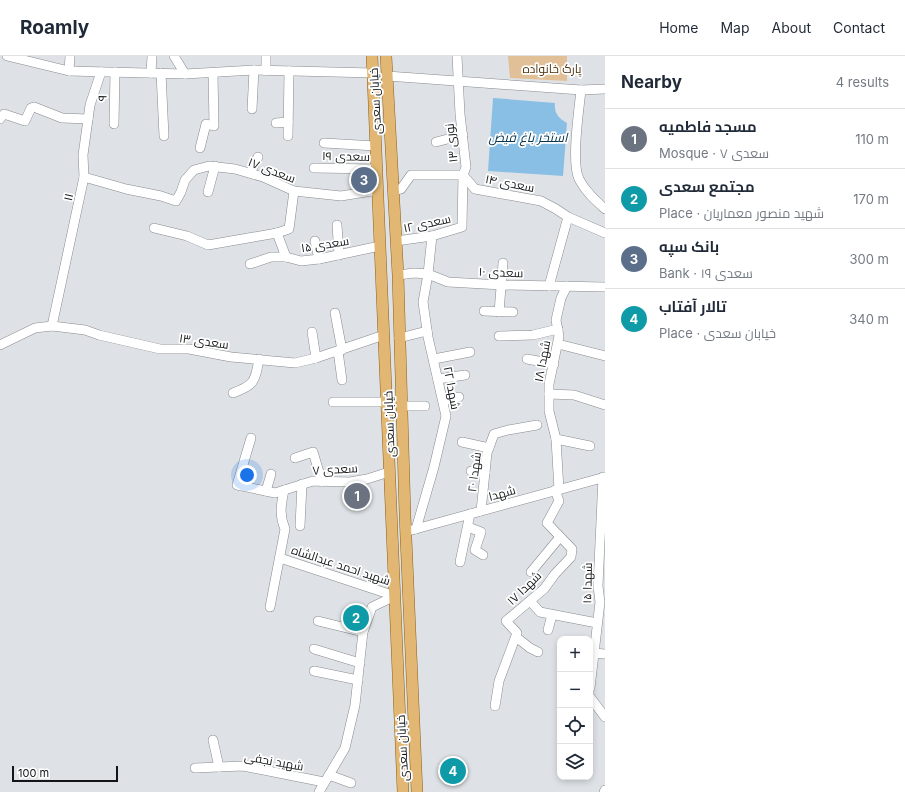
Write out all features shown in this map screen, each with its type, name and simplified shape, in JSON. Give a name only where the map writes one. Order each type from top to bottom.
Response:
[{"type":"main road","name":"خیابان سعدی","points":[[372,56],[403,792]]},
{"type":"main road","name":"خیابان سعدی","points":[[386,56],[398,275],[402,406],[411,530],[417,792]]},
{"type":"main road","points":[[382,292],[390,295],[398,291]]},
{"type":"main road","points":[[383,308],[384,306],[390,304],[398,307]]},
{"type":"street","points":[[7,56],[69,71],[185,74],[254,70],[373,73]]},
{"type":"street","points":[[69,71],[70,56]]},
{"type":"street","points":[[151,73],[152,56]]},
{"type":"street","points":[[174,56],[185,74]]},
{"type":"street","points":[[266,56],[266,71]]},
{"type":"street","name":"نوری ۱۳","points":[[457,56],[462,136],[466,167],[463,174],[462,227]]},
{"type":"street","points":[[252,109],[254,70]]},
{"type":"street","points":[[288,136],[289,71]]},
{"type":"street","name":"۱۱","points":[[52,326],[84,177],[83,155],[90,104],[101,72]]},
{"type":"street","name":"۹","points":[[114,124],[115,72]]},
{"type":"street","points":[[200,148],[206,124],[214,126],[213,72]]},
{"type":"street","points":[[161,73],[164,136]]},
{"type":"street","points":[[387,76],[581,90],[605,89]]},
{"type":"street","points":[[581,90],[575,159],[578,178],[586,190],[605,209]]},
{"type":"street","points":[[0,119],[4,114],[25,121],[33,107],[62,118],[88,119]]},
{"type":"street","points":[[276,123],[288,122]]},
{"type":"street","points":[[436,142],[462,136]]},
{"type":"street","points":[[324,143],[376,146]]},
{"type":"street","points":[[250,173],[258,157]]},
{"type":"street","name":"سعدی ۱۷","points":[[84,177],[176,201],[185,180],[194,170],[209,166],[235,169],[250,173],[263,177],[294,191],[341,196],[378,190]]},
{"type":"street","points":[[208,192],[215,166]]},
{"type":"street","name":"سعدی ۱۹","points":[[314,168],[377,169]]},
{"type":"street","points":[[393,191],[401,189],[411,175],[463,174]]},
{"type":"street","name":"سعدی ۱۴","points":[[463,174],[475,189],[541,201],[568,217],[605,233]]},
{"type":"street","points":[[154,228],[187,236],[208,245],[277,233],[289,229],[294,191]]},
{"type":"street","points":[[549,286],[568,217]]},
{"type":"street","points":[[337,225],[338,255]]},
{"type":"street","name":"سعدی ۱۲","points":[[396,241],[432,236],[462,227]]},
{"type":"street","points":[[277,233],[286,258]]},
{"type":"street","name":"شهدا ۲۲","points":[[411,530],[444,428],[446,416],[427,331],[423,302],[432,236]]},
{"type":"street","points":[[315,241],[319,259]]},
{"type":"street","name":"سعدی ۱۵","points":[[250,264],[271,256],[301,261],[319,259],[380,246]]},
{"type":"street","points":[[499,312],[503,263]]},
{"type":"street","name":"سعدی ۱۰","points":[[398,275],[414,273],[428,274],[448,282],[502,285],[605,287]]},
{"type":"street","name":"شهدا ۱۸","points":[[557,490],[556,439],[549,411],[549,384],[559,336],[556,320],[561,298],[567,286]]},
{"type":"street","points":[[484,311],[513,312]]},
{"type":"street","points":[[335,313],[342,380]]},
{"type":"street","name":"سعدی ۱۳","points":[[0,345],[35,328],[52,326],[85,330],[99,336],[160,349],[189,349],[231,357],[295,362],[316,358],[384,335]]},
{"type":"street","points":[[500,336],[534,335],[558,329]]},
{"type":"street","points":[[399,338],[427,331]]},
{"type":"street","points":[[312,332],[316,358]]},
{"type":"street","points":[[558,344],[605,356]]},
{"type":"street","points":[[434,359],[470,352]]},
{"type":"street","points":[[234,393],[247,388],[255,378],[259,359]]},
{"type":"street","points":[[526,359],[554,364]]},
{"type":"street","points":[[438,379],[465,375]]},
{"type":"street","points":[[549,394],[574,395],[605,406]]},
{"type":"street","points":[[443,401],[459,397]]},
{"type":"street","points":[[333,402],[386,402]]},
{"type":"street","points":[[402,406],[425,406]]},
{"type":"street","name":"شهدا ۲۰","points":[[481,511],[487,453],[494,434],[537,425]]},
{"type":"street","name":"سعدی ۷","points":[[252,438],[237,485],[274,493],[313,481],[350,482],[367,479],[390,472]]},
{"type":"street","points":[[556,439],[590,446]]},
{"type":"street","points":[[462,442],[489,448]]},
{"type":"street","points":[[295,458],[313,452],[322,482]]},
{"type":"street","points":[[471,471],[485,473]]},
{"type":"street","points":[[266,491],[271,474]]},
{"type":"street","name":"شهدا","points":[[411,530],[604,477]]},
{"type":"street","name":"شهدا ۱۵","points":[[592,672],[600,602],[598,586],[603,517],[604,477]]},
{"type":"street","points":[[300,526],[302,484]]},
{"type":"street","points":[[270,607],[285,529],[280,511],[284,490]]},
{"type":"street","name":"شهدا ۱۷","points":[[516,637],[517,632],[506,622],[544,589],[555,574],[571,557],[572,549],[547,523],[559,501],[557,490]]},
{"type":"street","points":[[460,562],[470,514]]},
{"type":"street","points":[[468,527],[481,532],[474,550],[483,555]]},
{"type":"street","name":"شهدا ۱۷","points":[[531,572],[560,537]]},
{"type":"street","name":"شهید احمد عبدالشاه","points":[[280,558],[395,596]]},
{"type":"street","points":[[319,792],[345,748],[355,705],[363,632],[372,607],[395,596]]},
{"type":"street","points":[[530,601],[540,612],[597,623]]},
{"type":"street","points":[[548,630],[552,615]]},
{"type":"street","points":[[318,621],[363,632]]},
{"type":"street","points":[[495,706],[499,681],[516,637],[530,648],[538,652]]},
{"type":"street","points":[[314,649],[360,662]]},
{"type":"street","points":[[594,653],[605,654]]},
{"type":"street","points":[[314,671],[358,680]]},
{"type":"street","points":[[593,701],[605,717]]},
{"type":"street","points":[[213,740],[219,767]]},
{"type":"street","name":"شهید نجفی","points":[[195,768],[243,766],[327,778],[351,783]]},
{"type":"green space","name":"پارک خانواده","points":[[508,56],[567,56],[567,81],[510,78]]},
{"type":"water","name":"استخر باغ فیض","points":[[493,98],[555,103],[557,115],[567,123],[563,176],[488,171]]},
{"type":"place","name":"بانک سپه","points":[[364,180]]},
{"type":"place","name":"مسجد فاطمیه","points":[[357,496]]},
{"type":"place","name":"مجتمع سعدی","points":[[356,618]]},
{"type":"place","name":"تالار آفتاب","points":[[453,771]]}]
